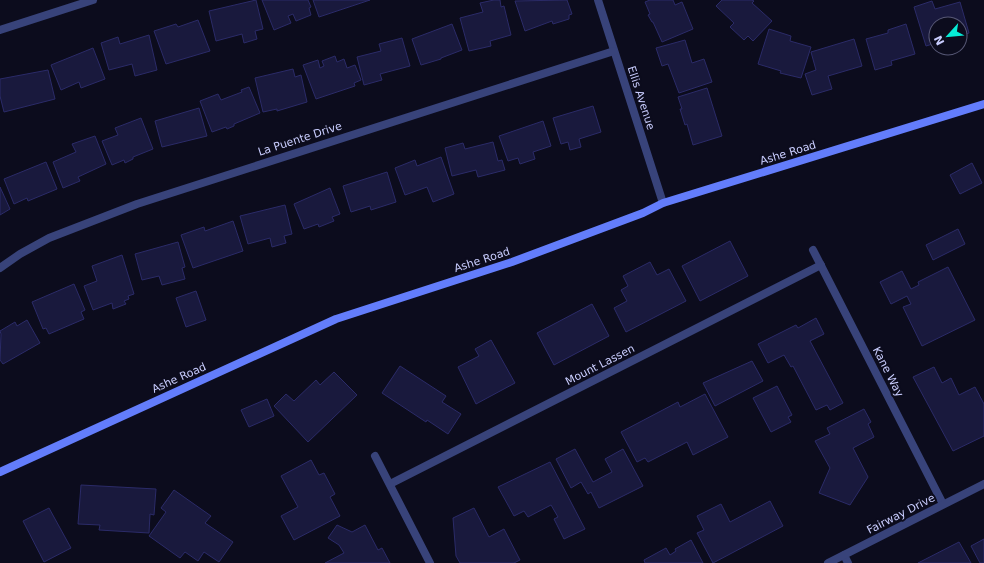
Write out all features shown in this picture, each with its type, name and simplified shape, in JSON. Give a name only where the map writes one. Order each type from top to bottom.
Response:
[{"type":"street","points":[[0,30],[93,0]]},
{"type":"street","name":"Ellis Avenue","points":[[598,0],[663,203]]},
{"type":"street","name":"La Puente Drive","points":[[0,268],[20,254],[49,238],[137,204],[614,51]]},
{"type":"street","name":"Ashe Road","points":[[0,472],[336,319],[512,262],[663,203],[984,104]]},
{"type":"street","name":"Kane Way","points":[[813,250],[943,504]]},
{"type":"street","name":"Mount Lassen","points":[[390,484],[821,265]]},
{"type":"street","points":[[375,456],[430,563]]},
{"type":"street","name":"Fairway Drive","points":[[828,563],[984,484]]},
{"type":"street","points":[[844,555],[848,563]]},
{"type":"building","points":[[256,0],[263,29],[255,31],[257,39],[244,43],[242,34],[216,41],[209,11]]},
{"type":"building","points":[[262,0],[308,0],[311,7],[309,8],[311,15],[296,21],[293,14],[288,16],[291,23],[274,30]]},
{"type":"building","points":[[313,0],[370,0],[319,17]]},
{"type":"building","points":[[500,0],[501,7],[504,6],[511,35],[490,41],[491,46],[469,51],[460,18],[483,12],[480,3]]},
{"type":"building","points":[[567,0],[572,14],[569,15],[569,19],[553,24],[552,21],[525,31],[515,1]]},
{"type":"building","points":[[650,0],[673,0],[675,5],[682,2],[693,29],[662,42],[653,22],[648,15],[650,14],[645,2]]},
{"type":"building","points":[[722,0],[752,0],[754,1],[752,3],[772,21],[753,41],[748,36],[744,40],[730,27],[734,23],[716,6]]},
{"type":"building","points":[[932,1],[935,9],[960,2],[964,16],[928,16],[928,45],[926,46],[914,7]]},
{"type":"building","points":[[198,20],[210,51],[166,64],[154,31],[176,24],[178,27]]},
{"type":"building","points":[[452,24],[462,50],[441,59],[421,65],[412,39]]},
{"type":"building","points":[[906,24],[915,54],[891,61],[892,65],[875,70],[866,39],[888,33],[888,30]]},
{"type":"building","points":[[769,29],[791,36],[790,41],[811,47],[801,78],[780,73],[781,71],[758,64]]},
{"type":"building","points":[[149,35],[157,70],[135,76],[132,64],[109,70],[101,43],[118,37],[120,44]]},
{"type":"building","points":[[402,38],[410,66],[380,74],[382,80],[364,85],[357,57],[381,51],[379,44]]},
{"type":"building","points":[[854,39],[862,66],[828,76],[832,89],[812,95],[805,74],[816,70],[811,52]]},
{"type":"building","points":[[685,40],[692,63],[704,59],[712,82],[679,93],[668,64],[662,66],[656,48]]},
{"type":"building","points":[[93,48],[105,79],[81,88],[79,82],[61,90],[51,65]]},
{"type":"building","points":[[335,56],[337,62],[344,59],[347,68],[355,65],[361,80],[354,83],[355,86],[316,99],[303,65],[318,60],[320,68],[324,66],[322,61]]},
{"type":"building","points":[[293,69],[295,77],[301,75],[307,102],[277,111],[277,109],[263,112],[255,78]]},
{"type":"building","points":[[48,70],[55,99],[4,112],[0,96],[0,79]]},
{"type":"building","points":[[249,87],[260,113],[234,124],[234,126],[227,129],[226,127],[212,132],[200,101],[218,94],[221,100],[242,92],[241,90]]},
{"type":"building","points":[[707,88],[722,136],[693,145],[687,124],[685,125],[680,109],[682,109],[678,97]]},
{"type":"building","points":[[593,106],[601,132],[579,139],[581,147],[570,150],[568,142],[561,144],[553,118]]},
{"type":"building","points":[[199,108],[207,136],[162,147],[155,121]]},
{"type":"building","points":[[141,118],[153,149],[133,157],[133,159],[125,163],[124,160],[112,165],[102,141],[118,135],[115,128]]},
{"type":"building","points":[[543,121],[551,146],[533,152],[535,159],[520,164],[518,158],[508,161],[499,136]]},
{"type":"building","points":[[95,136],[106,164],[78,177],[80,181],[63,188],[53,162],[76,152],[72,144]]},
{"type":"building","points":[[493,142],[498,161],[502,160],[505,170],[478,177],[476,170],[452,176],[445,148],[463,143],[465,149]]},
{"type":"building","points":[[441,157],[454,194],[433,202],[427,187],[405,195],[395,168],[415,160],[417,166]]},
{"type":"building","points":[[46,162],[57,189],[28,201],[27,198],[14,204],[4,179]]},
{"type":"building","points":[[972,163],[982,183],[960,194],[950,175]]},
{"type":"building","points":[[387,172],[396,202],[371,210],[370,206],[351,212],[343,186]]},
{"type":"building","points":[[0,187],[10,209],[0,215]]},
{"type":"building","points":[[330,188],[340,214],[332,217],[334,221],[319,227],[318,224],[304,229],[294,204]]},
{"type":"building","points":[[285,205],[292,234],[284,236],[286,243],[272,247],[270,238],[248,244],[240,216]]},
{"type":"building","points":[[233,221],[243,251],[193,268],[181,235],[204,227],[205,231]]},
{"type":"building","points":[[958,229],[965,244],[933,260],[926,245]]},
{"type":"building","points":[[730,241],[748,276],[700,301],[682,266]]},
{"type":"building","points":[[178,242],[185,267],[182,268],[185,279],[162,285],[159,276],[142,280],[135,254]]},
{"type":"building","points":[[122,255],[134,294],[128,296],[129,299],[124,301],[126,304],[113,309],[112,303],[93,310],[84,286],[97,281],[92,266]]},
{"type":"building","points":[[650,262],[657,275],[669,269],[686,301],[626,332],[614,308],[627,301],[621,290],[628,286],[623,276]]},
{"type":"building","points":[[948,267],[975,320],[922,346],[903,307],[911,304],[907,296],[891,304],[880,282],[902,271],[911,289],[919,285],[918,282]]},
{"type":"building","points":[[74,284],[85,310],[81,312],[84,319],[49,334],[46,328],[43,329],[32,302]]},
{"type":"building","points":[[196,291],[206,320],[186,327],[176,298]]},
{"type":"building","points":[[592,304],[609,336],[554,365],[537,333]]},
{"type":"building","points":[[816,318],[824,334],[810,341],[843,403],[830,410],[827,405],[816,410],[793,366],[791,367],[784,355],[768,363],[758,344],[796,325],[798,328]]},
{"type":"building","points":[[27,320],[40,343],[3,364],[0,360],[0,331],[15,322],[17,326]]},
{"type":"building","points":[[491,340],[515,383],[476,404],[458,367],[479,356],[475,349]]},
{"type":"building","points":[[752,361],[763,381],[715,406],[703,383]]},
{"type":"building","points":[[400,366],[446,396],[442,402],[461,414],[448,434],[427,420],[426,422],[382,393]]},
{"type":"building","points":[[934,367],[942,383],[951,378],[959,395],[975,387],[984,404],[984,436],[953,451],[913,377]]},
{"type":"building","points":[[334,372],[357,395],[308,442],[274,406],[286,394],[294,401],[316,380],[320,385]]},
{"type":"building","points":[[777,386],[792,415],[788,417],[791,422],[771,432],[753,398]]},
{"type":"building","points":[[705,394],[728,437],[693,455],[687,442],[648,462],[645,458],[637,462],[621,432],[678,402],[680,407]]},
{"type":"building","points":[[267,399],[274,416],[249,427],[241,410]]},
{"type":"building","points":[[864,409],[871,422],[868,424],[874,437],[853,448],[868,477],[850,505],[819,493],[830,468],[815,441],[830,434],[827,428]]},
{"type":"building","points":[[575,449],[593,482],[612,472],[605,459],[623,449],[643,486],[599,508],[591,492],[588,494],[581,482],[571,488],[556,459]]},
{"type":"building","points":[[311,460],[319,475],[324,473],[335,494],[330,497],[340,516],[294,540],[281,516],[298,507],[281,476]]},
{"type":"building","points":[[550,462],[585,529],[564,539],[554,519],[558,517],[551,505],[528,517],[524,511],[514,516],[498,487]]},
{"type":"building","points":[[81,485],[156,489],[154,515],[150,514],[149,533],[99,530],[100,525],[78,524]]},
{"type":"building","points":[[174,490],[211,516],[205,523],[233,542],[219,562],[204,552],[198,561],[185,552],[180,558],[149,536],[166,512],[161,508]]},
{"type":"building","points":[[770,501],[783,526],[713,563],[697,533],[704,530],[697,516],[721,504],[730,522]]},
{"type":"building","points":[[49,508],[71,548],[44,562],[23,521]]},
{"type":"building","points":[[474,508],[489,537],[504,529],[520,560],[514,563],[460,563],[456,556],[453,518]]},
{"type":"building","points":[[337,525],[352,532],[365,525],[378,550],[382,548],[390,563],[325,563],[344,553],[339,545],[328,538]]},
{"type":"building","points":[[984,539],[984,563],[980,563],[971,546]]},
{"type":"building","points":[[691,540],[703,563],[645,563],[644,560],[666,548],[670,555],[676,551],[675,549]]},
{"type":"building","points":[[959,542],[971,563],[918,563]]}]
